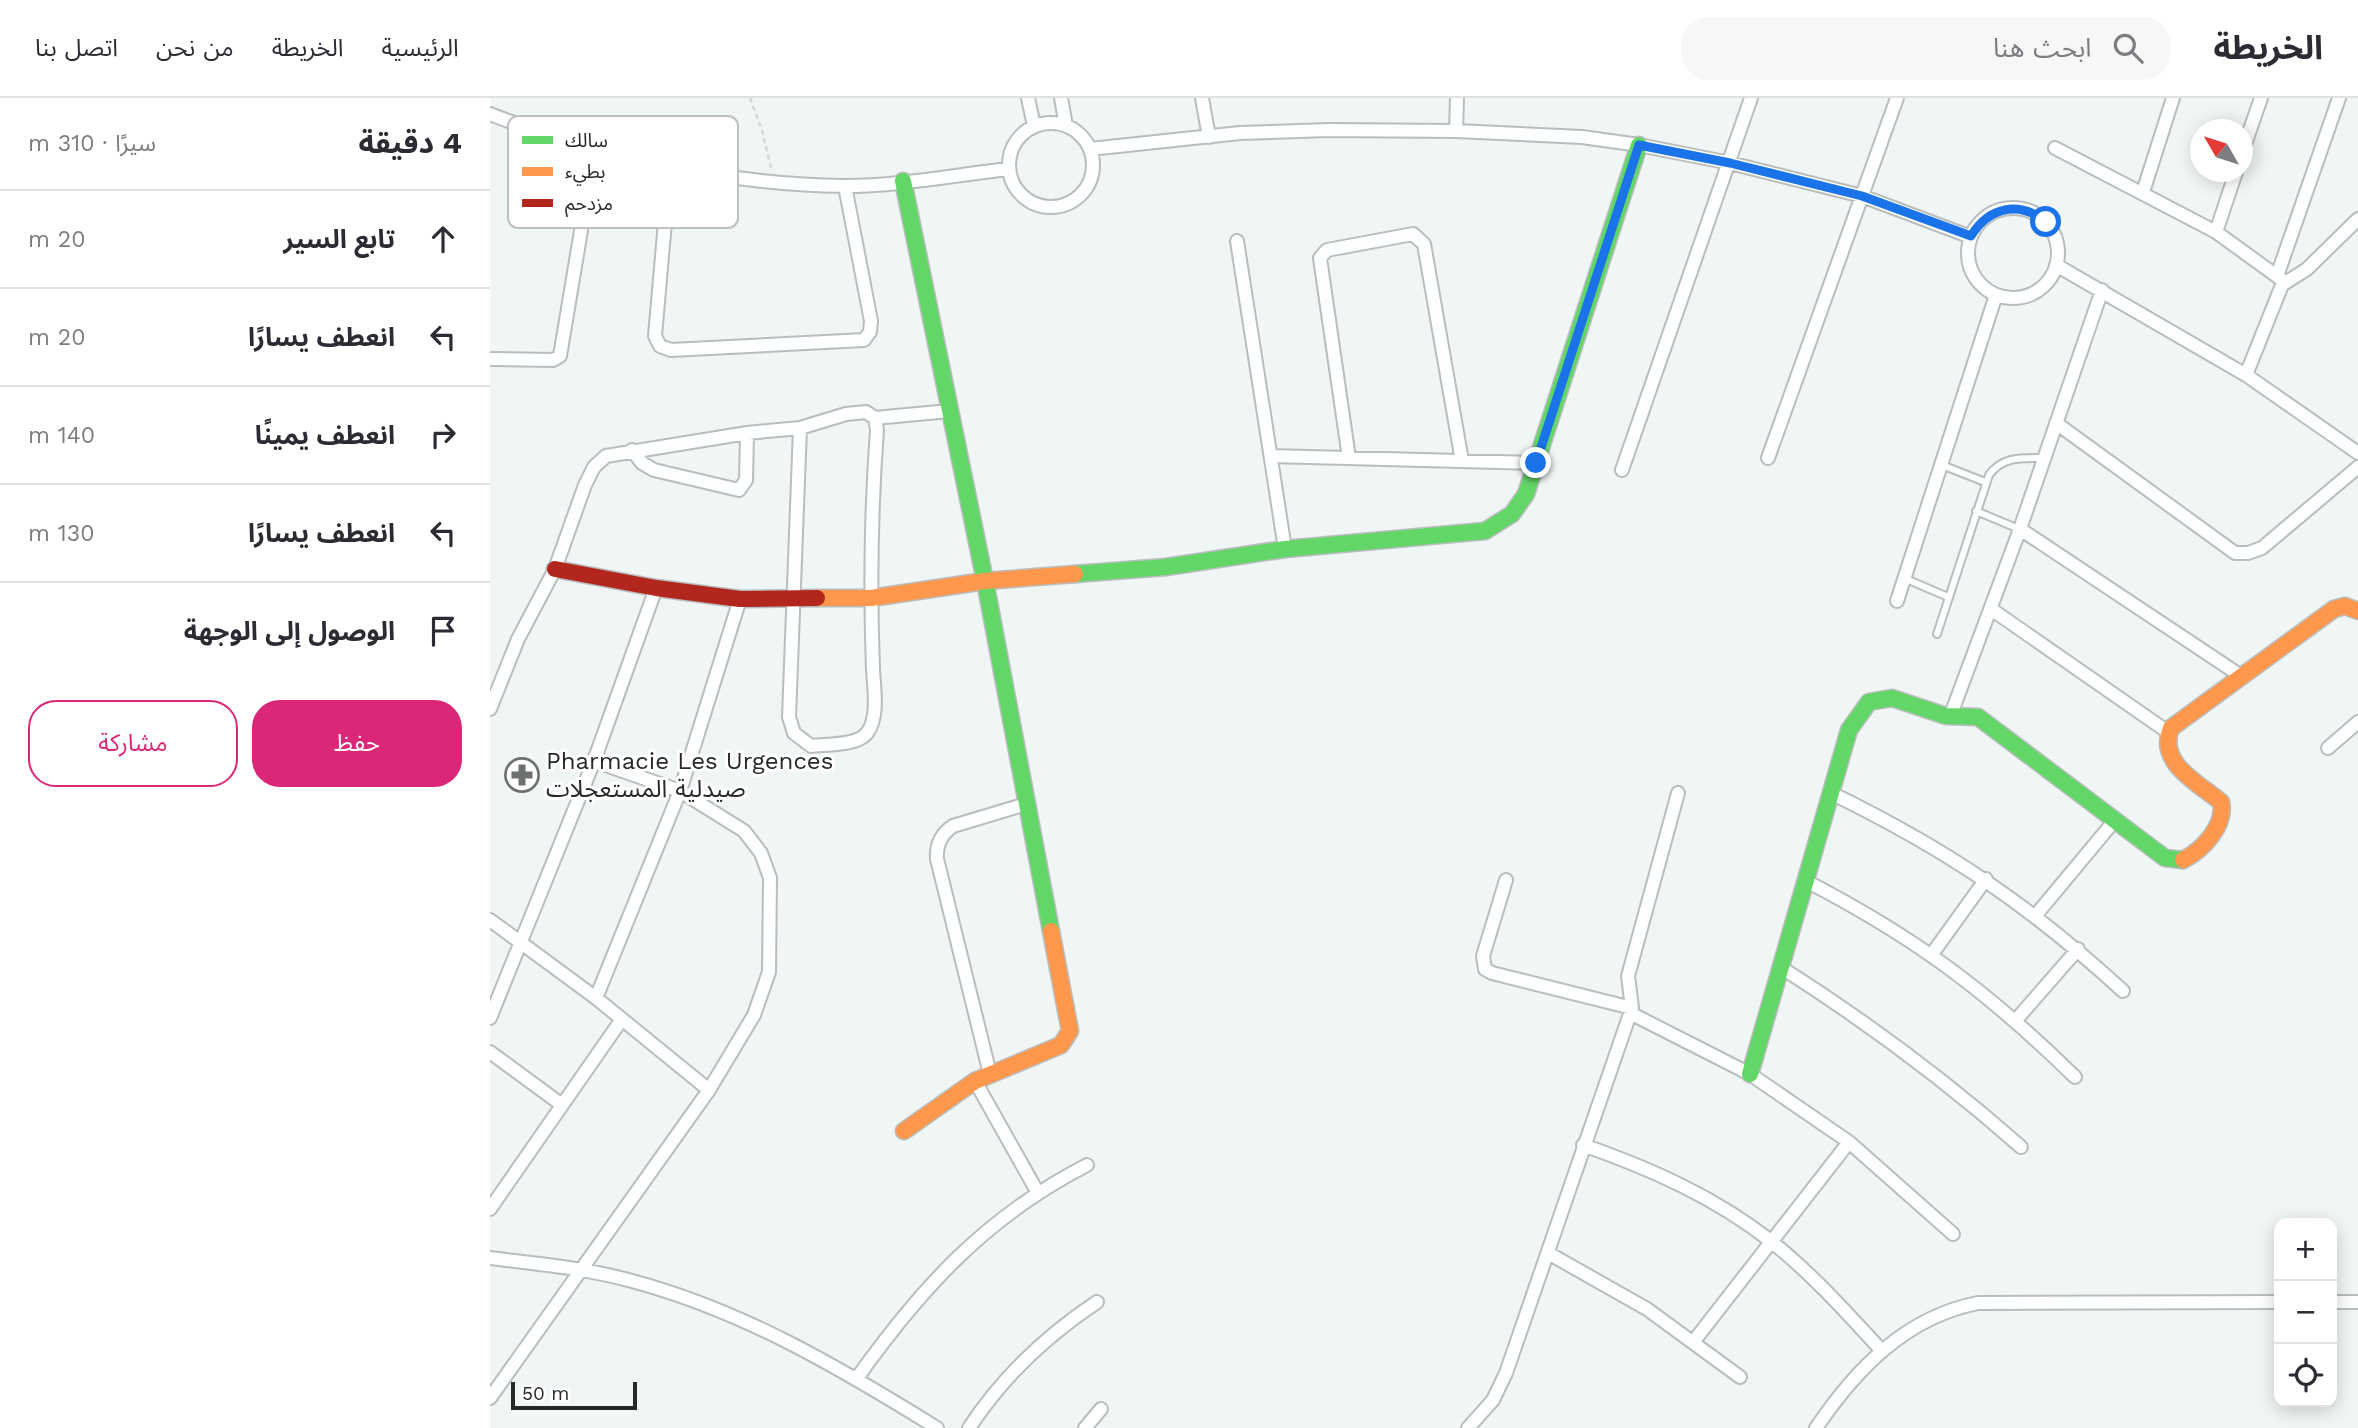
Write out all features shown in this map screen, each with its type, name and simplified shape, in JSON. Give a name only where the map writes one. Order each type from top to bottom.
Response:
[{"type":"street","points":[[1028,98],[1034,126]]},
{"type":"street","points":[[1061,98],[1066,125]]},
{"type":"street","points":[[1202,98],[1209,137]]},
{"type":"street","points":[[1456,131],[1457,98]]},
{"type":"street","points":[[1622,470],[1751,98]]},
{"type":"street","points":[[1768,458],[1897,98]]},
{"type":"street","points":[[2143,192],[2173,98]]},
{"type":"street","points":[[2253,121],[2261,98]]},
{"type":"street","points":[[2246,375],[2281,279],[2339,98]]},
{"type":"street","points":[[490,114],[508,120]]},
{"type":"street","points":[[1045,123],[1066,125],[1084,139],[1090,149],[1093,163],[1087,184],[1074,200],[1060,206],[1039,205],[1020,194],[1012,182],[1009,169],[1014,143],[1034,126],[1045,123]]},
{"type":"street","points":[[1090,149],[1209,137],[1329,130],[1456,131],[1582,137],[1730,163],[1862,196],[1971,236]]},
{"type":"street","points":[[555,569],[656,588],[740,599],[871,598],[985,581],[1166,566],[1285,549],[1485,531],[1504,521],[1520,505],[1639,145]]},
{"type":"street","points":[[2055,148],[2216,232],[2281,279]]},
{"type":"street","points":[[738,175],[845,186],[1009,169]]},
{"type":"street","points":[[903,181],[948,411],[985,581],[1070,1031],[1061,1045],[983,1078],[904,1131]]},
{"type":"street","points":[[2216,232],[2233,182]]},
{"type":"street","points":[[664,228],[655,336],[660,346],[671,350],[864,340],[872,321],[845,186]]},
{"type":"street","points":[[2019,208],[2034,213],[2054,235],[2058,250],[2056,265],[2050,279],[2033,293],[2011,298],[1996,295],[1985,288],[1970,266],[1968,252],[1971,236],[1989,215],[2004,209],[2019,208]]},
{"type":"street","points":[[2281,279],[2308,269],[2358,219]]},
{"type":"street","points":[[490,359],[553,360],[560,356],[581,228]]},
{"type":"street","points":[[1349,458],[1321,258],[1327,250],[1413,234],[1424,244],[1462,461]]},
{"type":"street","points":[[1237,241],[1285,549]]},
{"type":"street","points":[[2056,265],[2246,375],[2358,453]]},
{"type":"street","points":[[1950,717],[2020,529],[2102,290]]},
{"type":"street","points":[[1897,601],[1996,295]]},
{"type":"street","points":[[490,709],[519,639],[555,569],[594,467],[606,456],[747,433],[800,428],[846,414],[866,412],[875,418],[948,411]]},
{"type":"street","points":[[800,428],[789,717],[794,733],[811,746],[859,740],[871,726],[874,694],[871,598],[875,418]]},
{"type":"street","points":[[2056,423],[2235,553],[2248,553],[2262,548],[2358,467]]},
{"type":"street","points":[[632,450],[642,463],[654,470],[739,491],[746,480],[747,433]]},
{"type":"street","points":[[1271,456],[1536,463]]},
{"type":"street","points":[[2020,529],[2241,676]]},
{"type":"street","points":[[490,1018],[594,761],[656,588]]},
{"type":"street","points":[[596,998],[680,791],[740,599]]},
{"type":"street","points":[[1750,1074],[1808,881],[1849,730],[1862,708],[1873,701],[1898,698],[1950,717],[1971,715],[1985,721],[2165,858],[2180,862],[2194,854],[2222,820],[2225,811],[2221,802],[2168,755],[2165,744],[2168,732],[2241,676],[2339,607],[2350,606],[2358,611]]},
{"type":"street","points":[[1991,609],[2168,732]]},
{"type":"street","points":[[2328,748],[2358,722]]},
{"type":"street","points":[[490,1398],[709,1090],[754,1014],[769,972],[770,878],[761,853],[744,831],[680,791],[594,761]]},
{"type":"street","points":[[1468,1428],[1493,1400],[1506,1373],[1631,1010],[1628,976],[1678,793]]},
{"type":"street","points":[[1831,793],[1911,832],[1986,879],[2078,949],[2123,991]]},
{"type":"street","points":[[1026,804],[953,825],[943,834],[937,859],[983,1078],[1038,1193]]},
{"type":"street","points":[[2036,915],[2115,820]]},
{"type":"street","points":[[1932,954],[1986,879]]},
{"type":"street","points":[[1506,880],[1483,956],[1485,969],[1631,1010],[1750,1074],[1849,1142],[1953,1234]]},
{"type":"street","points":[[1808,881],[1871,915],[1932,954],[2016,1020],[2075,1077]]},
{"type":"street","points":[[490,920],[596,998],[709,1090]]},
{"type":"street","points":[[2016,1020],[2078,949]]},
{"type":"street","points":[[1782,968],[1865,1021],[1935,1073],[2021,1147]]},
{"type":"street","points":[[490,1209],[622,1019]]},
{"type":"street","points":[[490,1052],[562,1105]]},
{"type":"street","points":[[1694,1341],[1849,1142]]},
{"type":"street","points":[[1583,1145],[1650,1169],[1713,1202],[1772,1242],[1823,1288],[1882,1351]]},
{"type":"street","points":[[857,1378],[903,1314],[935,1277],[979,1236],[1038,1193],[1087,1165]]},
{"type":"street","points":[[1548,1253],[1628,1297],[1694,1341],[1740,1377]]},
{"type":"street","points":[[490,1258],[583,1270],[630,1280],[709,1306],[785,1338],[857,1378],[937,1428]]},
{"type":"street","points":[[969,1428],[1014,1370],[1058,1329],[1097,1302]]},
{"type":"street","points":[[1816,1428],[1852,1381],[1882,1351],[1921,1321],[1940,1313],[1979,1303],[2274,1302]]},
{"type":"street","points":[[2337,1302],[2358,1302]]},
{"type":"street","points":[[1085,1428],[1101,1409]]},
{"type":"lane","points":[[1937,634],[1985,482],[1994,468],[2009,459],[2044,458]]},
{"type":"lane","points":[[1941,464],[1985,482]]},
{"type":"lane","points":[[1976,511],[2020,529]]},
{"type":"lane","points":[[1904,578],[1948,597]]},
{"type":"path","points":[[750,98],[762,130],[774,181]]},
{"type":"traffic: fast","points":[[1075,574],[1166,567],[1285,549],[1485,531],[1512,514],[1526,494],[1639,145]]},
{"type":"traffic: fast","points":[[903,181],[985,581],[1051,931]]},
{"type":"traffic: fast","points":[[1750,1074],[1849,730],[1869,702],[1892,698],[1946,716],[1978,717],[2165,858],[2183,860]]},
{"type":"traffic: slow","points":[[817,598],[871,598],[985,581],[1075,574]]},
{"type":"traffic: slow","points":[[2183,860],[2198,850],[2211,836],[2222,811],[2221,802],[2191,779],[2175,762],[2168,740],[2171,728],[2334,609],[2345,606],[2358,611]]},
{"type":"traffic: slow","points":[[904,1131],[975,1081],[1061,1045],[1070,1031],[1051,931]]},
{"type":"traffic: jam","points":[[555,569],[656,588],[740,599],[817,598]]},
{"type":"place","name":"Pharmacie Les Urgences صيدلية المستعجلات","points":[[522,775]]},
{"type":"route","points":[[1536,463],[1639,145],[1730,163],[1862,196],[1971,236],[1989,215],[2004,209],[2019,208],[2034,213],[2046,222]]}]
